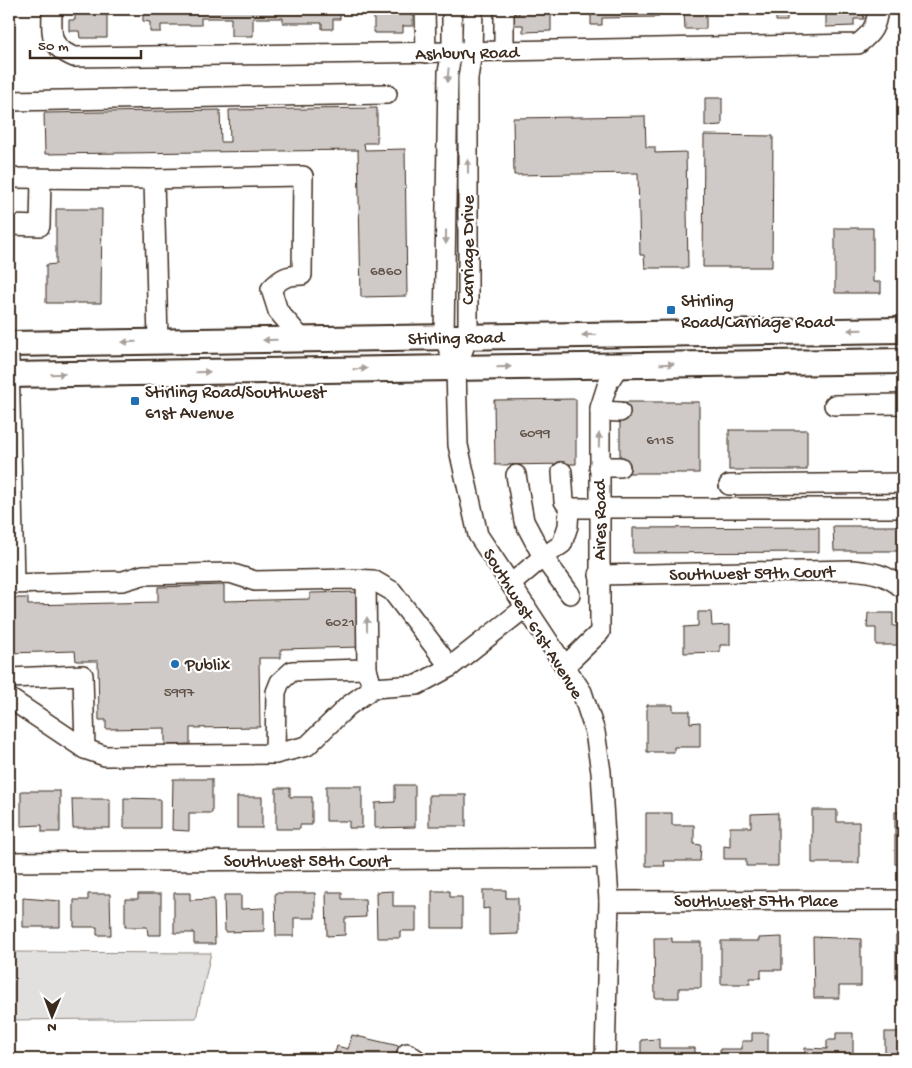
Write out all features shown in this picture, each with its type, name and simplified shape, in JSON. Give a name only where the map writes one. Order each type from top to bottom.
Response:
[{"type":"main road","name":"Stirling Road","points":[[9,344],[903,330]]},
{"type":"main road","name":"Stirling Road","points":[[9,375],[903,361]]},
{"type":"street","name":"Ashbury Road","points":[[52,9],[52,39],[60,51],[74,57],[426,53],[858,44],[872,33],[876,25],[878,9]]},
{"type":"street","points":[[425,9],[426,53]]},
{"type":"street","name":"Carriage Drive","points":[[452,9],[452,52],[448,72],[444,337],[456,368]]},
{"type":"street","name":"Carriage Drive","points":[[456,368],[468,337],[468,78],[472,52],[473,9]]},
{"type":"street","points":[[504,9],[504,51]]},
{"type":"street","points":[[9,101],[387,94]]},
{"type":"street","points":[[9,178],[154,179],[303,176],[302,275],[291,275],[280,279],[271,289],[278,311],[302,339]]},
{"type":"street","points":[[9,225],[40,226],[41,179]]},
{"type":"street","points":[[154,179],[158,342]]},
{"type":"street","points":[[446,272],[467,273]]},
{"type":"street","points":[[9,358],[12,584],[123,581],[143,575],[215,574],[230,574],[255,581],[374,580],[392,591],[450,667]]},
{"type":"street","name":"Aires Road","points":[[566,665],[600,632],[598,507],[600,411],[608,384],[620,364]]},
{"type":"street","name":"Southwest 61st Avenue","points":[[456,368],[458,445],[478,534],[582,692],[595,732],[601,772],[609,900],[605,1059]]},
{"type":"street","points":[[834,405],[903,404]]},
{"type":"street","points":[[600,411],[620,412]]},
{"type":"street","points":[[599,467],[620,467]]},
{"type":"street","points":[[511,584],[562,544],[568,526],[569,508],[564,501],[562,472]]},
{"type":"street","points":[[516,475],[524,521],[543,557],[570,594]]},
{"type":"street","points":[[729,485],[903,483]]},
{"type":"street","points":[[569,508],[903,508]]},
{"type":"street","name":"Southwest 59th Court","points":[[599,576],[852,570],[876,572],[891,579],[901,587]]},
{"type":"street","points":[[366,580],[367,669],[373,688]]},
{"type":"street","points":[[9,698],[85,749],[105,756],[275,754],[307,746],[348,706],[373,688],[417,685],[450,667],[526,607]]},
{"type":"street","points":[[275,754],[276,692],[280,682],[292,671],[367,669]]},
{"type":"street","points":[[9,678],[12,676],[83,675],[85,749]]},
{"type":"street","name":"Southwest 58th Court","points":[[9,862],[606,858]]},
{"type":"street","name":"Southwest 57th Place","points":[[609,900],[903,900]]},
{"type":"shaded area","points":[[9,952],[211,953],[196,1018],[9,1020]]},
{"type":"building","points":[[75,9],[107,9],[107,38],[80,38],[79,31],[69,31],[69,20],[75,20]]},
{"type":"building","points":[[143,9],[340,9],[340,19],[333,19],[333,29],[322,29],[322,23],[283,23],[283,18],[253,18],[253,36],[231,36],[231,18],[201,18],[201,25],[161,25],[161,32],[150,32],[150,22],[143,21]]},
{"type":"building","points":[[374,9],[406,9],[406,14],[413,14],[413,26],[403,26],[403,33],[374,33]]},
{"type":"building","points":[[519,9],[551,9],[551,31],[523,32],[523,25],[513,25],[513,14],[519,14]]},
{"type":"building","points":[[584,9],[736,9],[706,10],[706,29],[685,29],[684,11],[658,11],[658,17],[602,18],[602,25],[591,25],[591,15],[584,14]]},
{"type":"building","points":[[736,9],[794,9],[794,11],[787,11],[787,21],[776,21],[776,15],[737,15]]},
{"type":"building","points":[[826,9],[863,9],[864,19],[854,19],[854,26],[826,27]]},
{"type":"building","points":[[705,98],[722,98],[722,125],[705,126]]},
{"type":"building","points":[[377,108],[377,143],[364,143],[365,150],[405,149],[407,296],[361,297],[358,150],[45,154],[44,113],[220,110],[221,142],[230,142],[229,110]]},
{"type":"building","points":[[645,116],[646,147],[655,147],[655,153],[686,152],[688,268],[645,268],[644,255],[640,255],[638,173],[514,175],[513,118]]},
{"type":"building","points":[[704,135],[773,136],[772,267],[703,267]]},
{"type":"building","points":[[56,209],[102,209],[101,303],[46,303],[46,265],[56,264]]},
{"type":"building","points":[[835,228],[873,228],[873,282],[881,282],[881,293],[835,293]]},
{"type":"building","points":[[576,399],[576,464],[495,465],[494,400]]},
{"type":"building","points":[[620,402],[699,402],[699,473],[620,473]]},
{"type":"building","points":[[729,430],[807,430],[807,470],[729,470]]},
{"type":"building","points":[[833,526],[903,526],[903,551],[834,551]]},
{"type":"building","points":[[819,527],[819,552],[633,553],[633,528]]},
{"type":"building","points":[[224,585],[224,601],[310,599],[310,593],[360,592],[361,647],[281,649],[281,658],[259,658],[260,727],[190,728],[190,744],[165,745],[165,728],[106,729],[106,720],[99,720],[98,661],[76,661],[75,651],[9,653],[9,598],[28,598],[28,605],[158,602],[158,587]]},
{"type":"building","points":[[902,593],[903,645],[876,645],[876,628],[867,628],[868,613],[893,613],[893,626],[902,626]]},
{"type":"building","points":[[698,612],[711,612],[712,626],[730,625],[730,645],[720,645],[720,652],[684,653],[684,627],[698,626]]},
{"type":"building","points":[[647,705],[673,705],[673,711],[690,711],[690,723],[700,722],[700,747],[674,747],[674,752],[647,752]]},
{"type":"building","points":[[173,779],[212,779],[212,813],[189,813],[189,831],[172,830]]},
{"type":"building","points":[[395,785],[415,785],[415,827],[375,828],[375,803],[395,802]]},
{"type":"building","points":[[326,786],[362,786],[362,828],[349,828],[349,821],[326,821]]},
{"type":"building","points":[[276,788],[290,788],[290,797],[312,797],[312,825],[300,825],[300,829],[276,829]]},
{"type":"building","points":[[21,791],[60,791],[60,832],[42,832],[42,825],[21,826]]},
{"type":"building","points":[[429,795],[466,795],[466,826],[429,826]]},
{"type":"building","points":[[237,797],[262,797],[262,828],[237,828]]},
{"type":"building","points":[[124,798],[160,799],[160,828],[124,828]]},
{"type":"building","points":[[72,799],[110,799],[110,828],[73,828]]},
{"type":"building","points":[[812,810],[837,810],[837,822],[859,822],[859,863],[812,863]]},
{"type":"building","points":[[895,812],[903,812],[903,864],[895,864]]},
{"type":"building","points":[[646,813],[672,813],[672,825],[694,825],[694,844],[701,845],[700,861],[664,861],[665,866],[646,866]]},
{"type":"building","points":[[778,813],[778,866],[746,866],[746,859],[724,859],[724,846],[730,847],[730,827],[751,827],[751,814]]},
{"type":"building","points":[[483,890],[506,890],[506,898],[518,898],[518,934],[489,935],[489,908],[483,909]]},
{"type":"building","points":[[393,891],[393,906],[416,906],[416,931],[400,931],[400,938],[377,938],[376,892]]},
{"type":"building","points":[[432,891],[450,891],[450,897],[462,897],[462,928],[432,928]]},
{"type":"building","points":[[326,892],[342,892],[342,899],[365,899],[366,917],[345,918],[345,935],[327,936]]},
{"type":"building","points":[[174,893],[190,893],[190,900],[214,899],[215,944],[194,944],[194,933],[174,933]]},
{"type":"building","points":[[275,893],[315,893],[315,918],[294,918],[294,936],[276,936]]},
{"type":"building","points":[[88,894],[110,894],[111,935],[97,935],[97,927],[74,927],[74,900],[88,900]]},
{"type":"building","points":[[138,894],[161,894],[161,935],[148,935],[147,927],[125,927],[125,899],[138,899]]},
{"type":"building","points":[[224,895],[241,895],[241,909],[264,908],[264,931],[225,932]]},
{"type":"building","points":[[10,897],[11,933],[9,933]]},
{"type":"building","points":[[23,898],[60,901],[60,927],[23,927]]},
{"type":"building","points":[[896,936],[903,936],[903,979],[896,979]]},
{"type":"building","points":[[782,937],[782,970],[761,970],[761,978],[750,978],[750,984],[721,984],[721,941],[759,941],[759,938]]},
{"type":"building","points":[[813,937],[861,939],[861,986],[839,986],[839,998],[814,998]]},
{"type":"building","points":[[654,938],[672,938],[672,942],[701,942],[701,988],[679,988],[679,998],[655,998]]},
{"type":"building","points":[[885,1032],[903,1032],[903,1059],[885,1059]]},
{"type":"building","points":[[752,1033],[768,1033],[768,1059],[720,1059],[720,1049],[742,1049],[742,1041],[752,1041]]},
{"type":"building","points":[[836,1033],[853,1033],[853,1059],[805,1059],[805,1048],[827,1049],[827,1040],[836,1040]]},
{"type":"building","points":[[352,1035],[399,1046],[397,1059],[333,1059],[337,1046],[348,1049]]},
{"type":"building","points":[[659,1039],[659,1048],[695,1048],[695,1059],[641,1059],[641,1040]]},
{"type":"place","name":"Stirling Road/Carriage Road","points":[[671,310]]},
{"type":"place","name":"Stirling Road/Southwest 61st Avenue","points":[[135,401]]},
{"type":"place","name":"Publix","points":[[175,664]]}]
